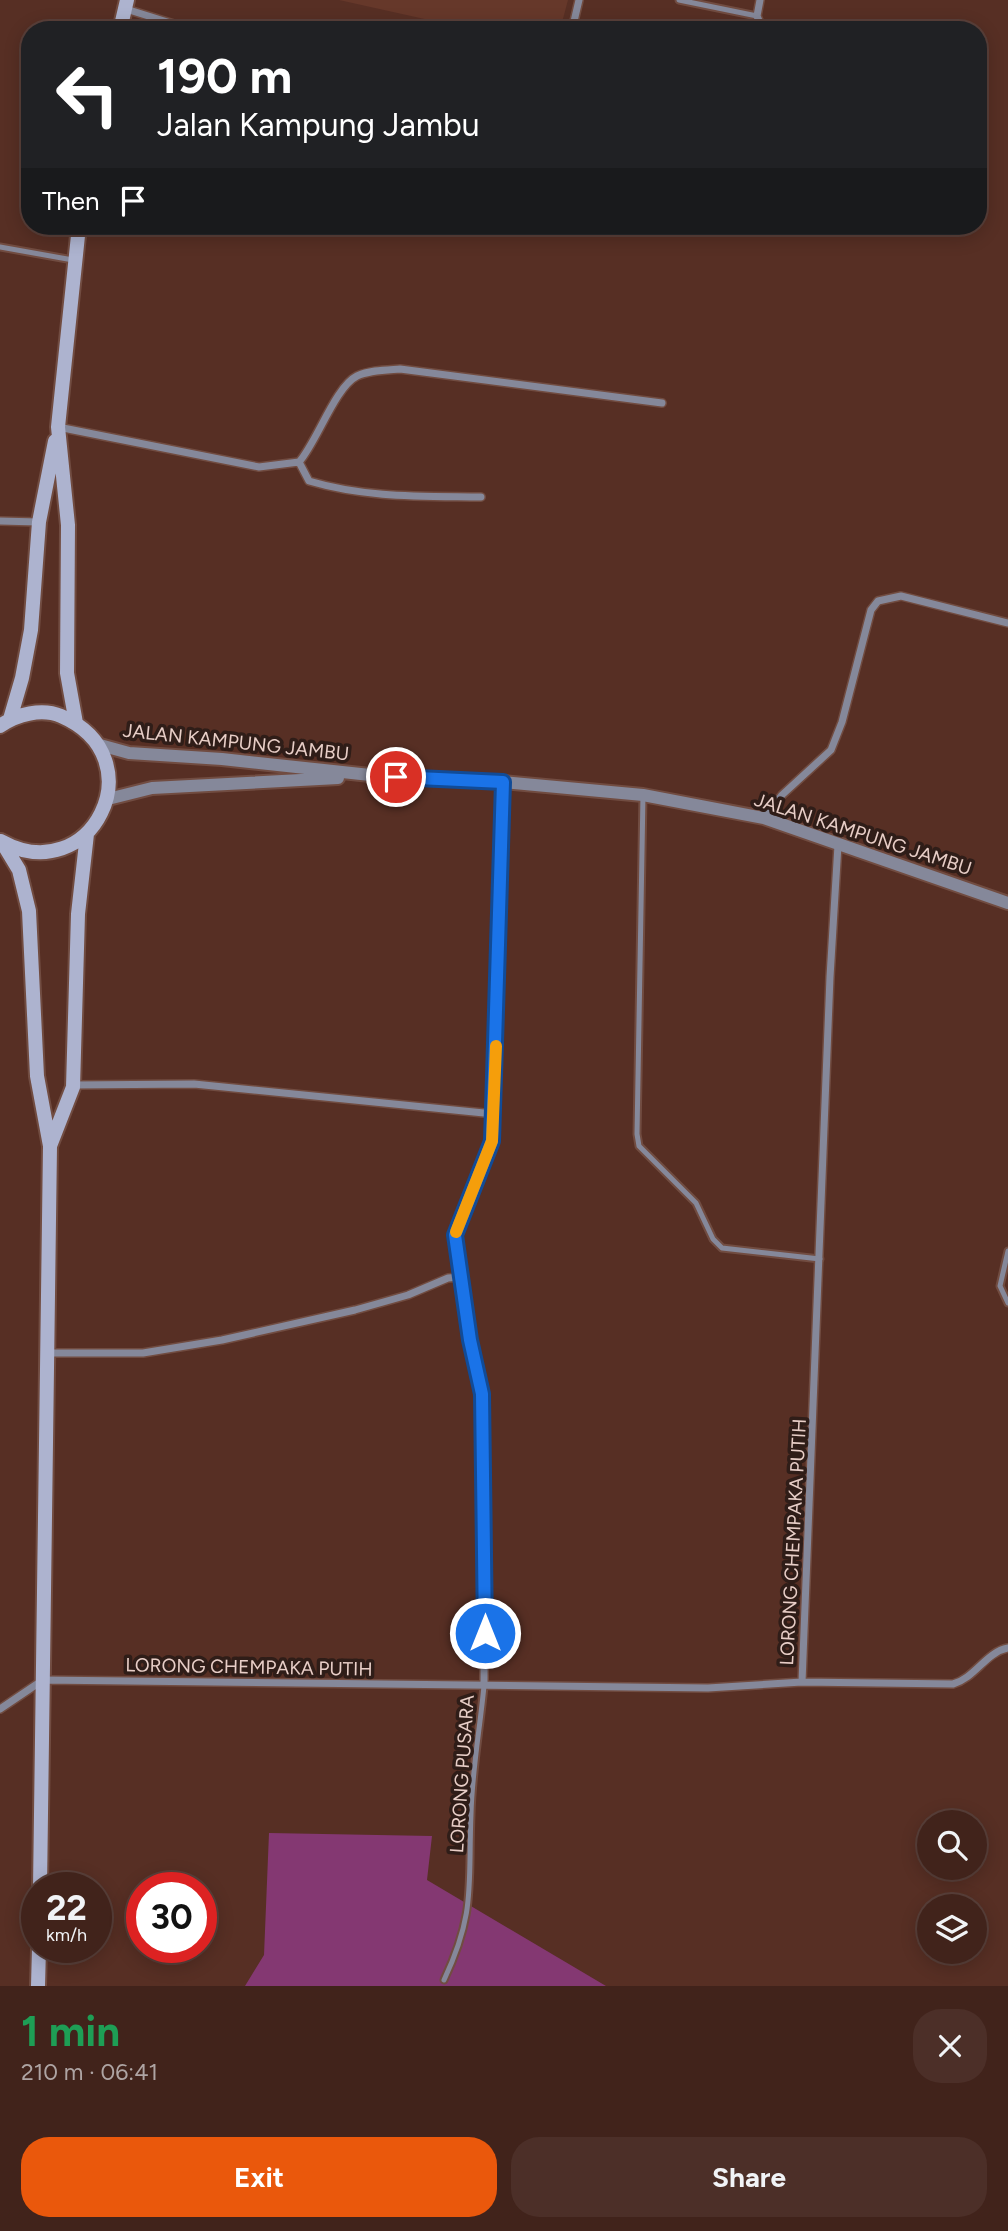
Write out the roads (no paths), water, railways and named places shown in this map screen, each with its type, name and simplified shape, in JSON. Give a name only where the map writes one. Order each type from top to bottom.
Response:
[{"type":"main road","points":[[5,722],[22,678],[31,630],[39,522],[58,427],[77,235]]},
{"type":"main road","points":[[58,427],[68,525],[67,673],[76,723]]},
{"type":"main road","points":[[1,841],[37,853],[55,851],[87,834],[100,818],[108,800],[108,772],[100,746],[76,723],[55,714],[32,712],[5,722]]},
{"type":"main road","points":[[50,1146],[73,1085],[78,914],[87,834]]},
{"type":"main road","points":[[1,841],[19,870],[30,911],[37,1076],[50,1146],[40,1872]]},
{"type":"main road","points":[[38,1986],[39,1963]]},
{"type":"street","points":[[574,21],[579,0]]},
{"type":"street","points":[[759,21],[757,16],[760,0]]},
{"type":"street","points":[[126,4],[170,21]]},
{"type":"street","points":[[58,427],[259,467],[299,462],[311,449],[341,394],[355,377],[378,370],[400,369],[505,381],[662,404]]},
{"type":"street","points":[[299,462],[310,481],[348,491],[370,495],[481,497]]},
{"type":"street","points":[[0,521],[39,522]]},
{"type":"street","points":[[764,818],[782,795],[831,750],[871,610],[878,601],[901,596],[1008,622]]},
{"type":"street","name":"JALAN KAMPUNG JAMBU","points":[[100,746],[129,753],[222,759],[369,775],[503,782],[643,794],[764,818],[1008,903]]},
{"type":"street","name":"JALAN KAMPUNG JAMBU","points":[[108,800],[152,788],[369,775]]},
{"type":"street","points":[[484,1686],[485,1469],[482,1394],[470,1340],[455,1235],[492,1141],[503,782]]},
{"type":"street","name":"LORONG CHEMPAKA PUTIH","points":[[43,1680],[708,1688],[802,1682],[830,977],[838,845]]},
{"type":"street","points":[[73,1085],[194,1084],[494,1115]]},
{"type":"street","points":[[48,1353],[143,1353],[222,1340],[355,1310],[408,1295],[448,1278],[461,1277]]},
{"type":"street","points":[[802,1682],[953,1684],[965,1681],[997,1652],[1008,1648]]},
{"type":"street","points":[[0,1709],[43,1680]]},
{"type":"lane","points":[[679,0],[757,16]]},
{"type":"lane","points":[[0,247],[73,260]]},
{"type":"lane","points":[[643,794],[637,1134],[639,1146],[696,1203],[712,1239],[722,1248],[820,1259]]},
{"type":"lane","points":[[1008,1251],[1000,1286],[1008,1303]]},
{"type":"lane","name":"LORONG PUSARA","points":[[443,1980],[457,1952],[470,1906],[471,1812],[484,1686]]}]
